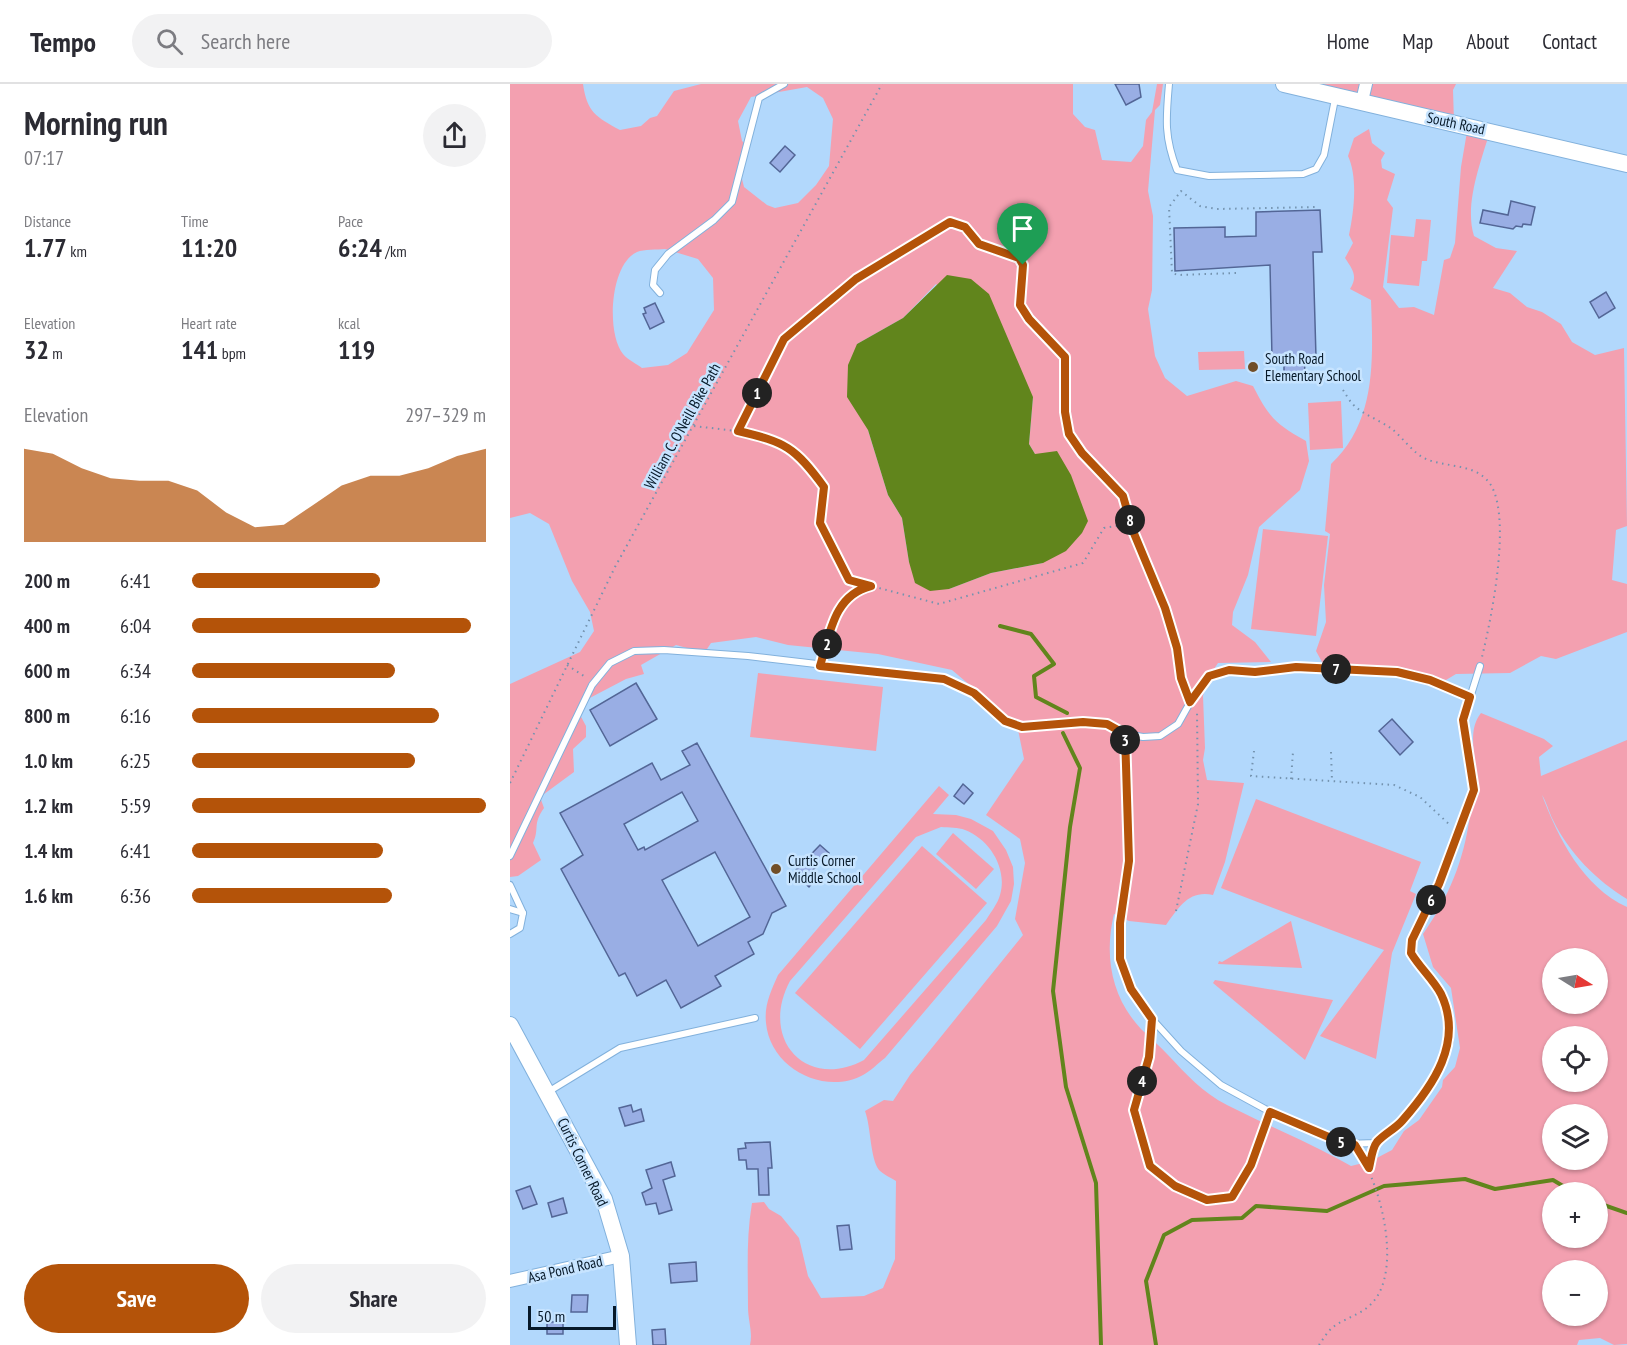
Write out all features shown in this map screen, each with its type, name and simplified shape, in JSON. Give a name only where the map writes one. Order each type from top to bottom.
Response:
[{"type":"street","name":"South Road","points":[[1284,84],[1627,164]]},
{"type":"street","points":[[1362,101],[1366,84]]},
{"type":"street","name":"Curtis Corner Road","points":[[510,1025],[604,1199],[621,1256],[628,1345]]},
{"type":"street","name":"Asa Pond Road","points":[[510,1281],[621,1256]]},
{"type":"lane","points":[[660,293],[653,285],[655,270],[668,254],[714,220],[732,202],[759,98],[784,84]]},
{"type":"lane","points":[[1170,84],[1165,124],[1167,145],[1177,170],[1209,176],[1303,174],[1316,169],[1324,155],[1336,95]]},
{"type":"lane","points":[[510,856],[594,682],[610,663],[634,651],[664,650],[748,656],[944,679],[974,693],[1005,721],[1022,727],[1083,722],[1107,724],[1125,734],[1160,736],[1179,724],[1209,676],[1229,670],[1255,672],[1296,667],[1397,672],[1430,680],[1470,697]]},
{"type":"lane","points":[[1125,734],[1129,861],[1120,923],[1120,959],[1131,989],[1152,1019],[1181,1051],[1221,1085],[1270,1112],[1345,1144],[1376,1143],[1399,1124],[1424,1096],[1444,1060],[1450,1041],[1447,1012],[1441,994],[1411,953],[1412,940],[1439,884],[1474,790],[1463,720],[1480,666]]},
{"type":"lane","points":[[510,885],[523,913],[520,928],[510,934]]},
{"type":"lane","points":[[510,909],[523,913]]},
{"type":"lane","points":[[548,1092],[620,1048],[755,1018]]},
{"type":"path","name":"William C. O'Neill Bike Path","points":[[510,783],[615,567],[882,84]]},
{"type":"path","points":[[1236,273],[1178,275],[1172,273],[1169,207],[1181,191],[1200,206],[1217,209],[1319,207]]},
{"type":"path","points":[[738,431],[784,339],[856,279],[950,222],[965,227],[979,244],[1019,258],[1023,265],[1020,305],[1029,319],[1065,357],[1065,412],[1069,434],[1082,453],[1123,496],[1133,531],[1165,608],[1177,648],[1181,678],[1194,703],[1200,735],[1198,804],[1176,911]]},
{"type":"path","points":[[1343,390],[1356,408],[1395,431],[1423,458],[1467,469],[1485,477],[1494,487],[1501,509],[1501,530],[1488,630],[1480,666]]},
{"type":"path","points":[[694,426],[738,431],[777,440],[804,460],[824,487],[820,523],[849,580],[939,604],[1083,563],[1104,528],[1116,526],[1133,531]]},
{"type":"path","points":[[820,666],[843,601],[855,590],[871,586]]},
{"type":"path","points":[[567,665],[594,682]]},
{"type":"path","points":[[1254,751],[1251,776],[1394,785],[1407,789],[1459,831]]},
{"type":"path","points":[[1291,778],[1293,752]]},
{"type":"path","points":[[1331,752],[1332,781]]},
{"type":"path","points":[[1152,1019],[1149,1057],[1134,1110],[1150,1166],[1175,1186],[1207,1200],[1232,1197],[1251,1165],[1270,1112]]},
{"type":"path","points":[[1369,1168],[1376,1143]]},
{"type":"path","points":[[1319,1345],[1332,1328],[1373,1302],[1386,1274],[1383,1208],[1369,1168],[1355,1145]]},
{"type":"shaded area","points":[[510,84],[583,84],[587,101],[594,113],[620,130],[641,126],[650,118],[657,116],[674,91],[701,84],[1073,84],[1073,114],[1085,127],[1095,130],[1102,160],[1131,162],[1143,146],[1146,120],[1152,112],[1157,84],[1163,84],[1160,105],[1155,110],[1148,191],[1153,216],[1152,290],[1148,309],[1155,356],[1165,378],[1187,396],[1236,381],[1253,386],[1274,419],[1306,441],[1309,461],[1300,490],[1259,527],[1248,575],[1233,612],[1232,625],[1255,642],[1271,662],[1218,663],[1206,681],[1203,696],[1205,748],[1203,760],[1207,780],[1244,783],[1225,862],[1213,895],[1197,895],[1185,901],[1166,925],[1129,921],[1114,914],[1110,960],[1117,989],[1131,1017],[1141,1029],[1210,1095],[1351,1166],[1371,1161],[1392,1150],[1404,1131],[1419,1120],[1442,1087],[1443,1080],[1455,1067],[1460,1048],[1451,988],[1433,967],[1423,934],[1454,878],[1477,797],[1473,741],[1476,721],[1481,713],[1544,739],[1553,746],[1539,757],[1541,776],[1627,740],[1627,899],[1595,875],[1567,844],[1542,795],[1556,828],[1574,860],[1597,887],[1627,907],[1627,1344],[1614,1345],[1600,1338],[1579,1340],[1577,1345],[750,1345],[748,1255],[752,1203],[764,1202],[769,1209],[781,1216],[799,1238],[808,1276],[821,1298],[864,1296],[883,1288],[895,1259],[896,1181],[879,1170],[876,1165],[865,1111],[884,1100],[893,1101],[910,1075],[1023,935],[1015,919],[1025,863],[1020,839],[986,815],[1024,759],[1017,725],[952,670],[878,654],[788,645],[756,637],[711,643],[707,649],[698,651],[676,645],[641,665],[644,674],[626,679],[584,701],[579,713],[586,726],[586,737],[573,749],[574,772],[540,797],[544,808],[538,819],[533,843],[541,860],[518,876],[510,877],[510,684],[580,652],[594,631],[590,612],[572,581],[549,524],[530,513],[510,518]],"holes":[[[807,87],[823,98],[833,119],[829,166],[816,185],[798,203],[775,208],[767,205],[744,187],[738,163],[747,145],[742,141],[738,121],[751,97]],[[665,249],[698,259],[713,278],[714,310],[687,353],[668,365],[642,368],[625,356],[618,344],[613,316],[616,284],[628,259],[637,252]],[[936,284],[1033,397],[1029,444],[1035,454],[1043,563],[991,573],[949,589],[909,562],[902,518],[888,495],[868,430],[857,344],[903,318]]]},
{"type":"shaded area","points":[[1285,84],[1456,84],[1453,90],[1454,122],[1490,131],[1472,197],[1471,224],[1474,236],[1496,248],[1517,251],[1493,288],[1510,293],[1527,307],[1542,312],[1561,324],[1572,342],[1595,355],[1624,348],[1627,526],[1616,530],[1612,580],[1627,584],[1627,632],[1556,659],[1541,656],[1510,673],[1456,674],[1446,680],[1394,671],[1392,668],[1322,662],[1316,651],[1326,622],[1324,585],[1330,534],[1325,531],[1331,464],[1346,447],[1357,428],[1369,388],[1371,366],[1371,300],[1350,289],[1354,273],[1345,258],[1353,243],[1349,235],[1354,205],[1354,184],[1348,156],[1354,138],[1369,129],[1372,143],[1385,153],[1381,160],[1382,168],[1395,174],[1387,200],[1393,208],[1383,287],[1399,308],[1414,307],[1434,315],[1444,260],[1450,258],[1455,243],[1461,167],[1468,126]]},
{"type":"shaded area","points":[[1416,219],[1431,220],[1427,261],[1422,261],[1419,286],[1387,283],[1391,235],[1414,237]]},
{"type":"shaded area","points":[[947,275],[971,279],[989,294],[1033,397],[1029,444],[1035,454],[1057,451],[1071,475],[1088,521],[1082,533],[1066,551],[1043,563],[991,573],[949,589],[930,591],[915,583],[902,518],[888,495],[868,430],[847,397],[848,365],[857,344],[903,318]]},
{"type":"shaded area","points":[[1244,351],[1245,369],[1199,370],[1198,352]]},
{"type":"shaded area","points":[[1341,401],[1343,448],[1310,450],[1308,403]]},
{"type":"shaded area","points":[[1263,529],[1328,536],[1316,636],[1251,629]]},
{"type":"shaded area","points":[[758,673],[883,687],[876,751],[750,737]]},
{"type":"shaded area","points":[[939,786],[949,795],[933,814],[956,815],[971,819],[993,831],[1006,850],[1013,867],[1014,884],[1011,901],[997,926],[885,1058],[863,1075],[848,1081],[816,1080],[788,1065],[777,1053],[770,1039],[766,1010],[778,975]],"holes":[[[941,827],[962,829],[974,834],[989,847],[999,865],[1001,875],[1002,885],[996,904],[986,920],[864,1060],[843,1068],[824,1069],[807,1064],[794,1054],[784,1040],[780,1022],[782,1002],[790,981],[916,837]]]},
{"type":"shaded area","points":[[1256,799],[1421,862],[1410,891],[1416,894],[1392,953],[1376,1059],[1320,1036],[1384,950],[1221,888]]},
{"type":"shaded area","points":[[953,833],[994,869],[976,889],[936,854]]},
{"type":"shaded area","points":[[922,846],[987,903],[860,1049],[795,993]]},
{"type":"shaded area","points":[[1291,921],[1302,968],[1218,964],[1219,961],[1222,962]]},
{"type":"shaded area","points":[[1215,980],[1333,1000],[1305,1060],[1213,983]]},
{"type":"building","points":[[1115,84],[1139,84],[1141,97],[1126,105]]},
{"type":"building","points":[[785,146],[795,155],[780,172],[770,163]]},
{"type":"building","points":[[1511,201],[1535,207],[1531,225],[1523,224],[1522,227],[1516,226],[1513,229],[1480,223],[1483,210],[1508,215]]},
{"type":"building","points":[[1320,210],[1322,252],[1313,252],[1316,357],[1304,357],[1305,372],[1284,372],[1284,358],[1272,358],[1270,265],[1175,271],[1174,228],[1225,227],[1225,237],[1256,236],[1256,212]]},
{"type":"building","points":[[1606,292],[1615,308],[1599,318],[1590,302]]},
{"type":"building","points":[[655,303],[664,322],[650,329],[643,314],[646,313],[644,308]]},
{"type":"building","points":[[636,683],[657,719],[610,746],[590,710]]},
{"type":"building","points":[[1392,719],[1413,742],[1400,755],[1379,731]]},
{"type":"building","points":[[697,743],[786,906],[772,913],[763,934],[748,942],[754,954],[715,976],[721,986],[681,1008],[666,980],[637,996],[625,973],[619,976],[561,869],[583,855],[560,813],[652,763],[661,780],[690,765],[682,751]],"holes":[[[682,792],[698,821],[645,850],[644,847],[638,850],[624,824]],[[715,852],[750,917],[698,946],[662,880]]]},
{"type":"building","points":[[963,784],[973,793],[964,804],[954,796]]},
{"type":"building","points":[[820,845],[829,853],[813,870],[819,875],[809,887],[793,873]]},
{"type":"building","points":[[631,1105],[633,1112],[641,1109],[644,1121],[625,1126],[619,1108]]},
{"type":"building","points":[[770,1142],[772,1168],[768,1168],[769,1195],[759,1195],[758,1169],[747,1169],[746,1160],[739,1160],[738,1149],[746,1148],[745,1143]]},
{"type":"building","points":[[671,1162],[675,1176],[663,1180],[672,1210],[659,1214],[656,1203],[646,1205],[642,1193],[652,1188],[646,1170]]},
{"type":"building","points":[[530,1186],[537,1204],[523,1209],[516,1191]]},
{"type":"building","points":[[563,1198],[567,1213],[552,1217],[548,1203]]},
{"type":"building","points":[[849,1225],[852,1249],[840,1250],[837,1226]]},
{"type":"building","points":[[696,1262],[697,1281],[671,1283],[669,1264]]},
{"type":"building","points":[[572,1295],[588,1295],[587,1312],[571,1312]]},
{"type":"building","points":[[547,1322],[563,1322],[563,1334],[547,1334]]},
{"type":"building","points":[[665,1329],[666,1345],[653,1345],[652,1330]]},
{"type":"waterway","points":[[1000,626],[1031,634],[1054,664],[1034,676],[1036,697],[1067,713]]},
{"type":"waterway","points":[[1063,733],[1080,768],[1070,827],[1053,991],[1066,1087],[1096,1183],[1101,1345]]},
{"type":"waterway","points":[[1156,1345],[1146,1281],[1164,1235],[1192,1220],[1242,1218],[1256,1206],[1327,1211],[1384,1186],[1465,1179],[1495,1189],[1553,1180],[1556,1182]]},
{"type":"waterway","points":[[1608,1206],[1627,1213]]},
{"type":"place","name":"South Road Elementary School","points":[[1253,367]]},
{"type":"place","name":"Curtis Corner Middle School","points":[[776,869]]},
{"type":"route","points":[[950,222],[965,227],[979,244],[1019,258],[1023,265],[1020,279],[1020,305],[1029,319],[1046,334],[1065,357],[1065,412],[1069,434],[1097,471],[1112,482],[1123,496],[1133,531],[1165,608],[1177,648],[1181,678],[1190,702],[1209,676],[1229,670],[1255,672],[1296,667],[1397,672],[1430,680],[1470,697],[1463,720],[1465,745],[1471,765],[1474,790],[1439,884],[1412,940],[1411,953],[1441,994],[1447,1012],[1450,1041],[1444,1060],[1424,1096],[1399,1124],[1376,1143],[1369,1168],[1355,1145],[1345,1144],[1270,1112],[1243,1183],[1232,1197],[1207,1200],[1175,1186],[1150,1166],[1134,1110],[1149,1057],[1152,1019],[1131,989],[1120,959],[1120,923],[1129,861],[1125,734],[1107,724],[1083,722],[1038,728],[1022,727],[1005,721],[974,693],[944,679],[820,666],[830,631],[843,601],[855,590],[871,586],[849,580],[820,523],[824,487],[804,460],[777,440],[738,431],[784,339],[829,299],[856,279],[891,260],[950,222]]}]
